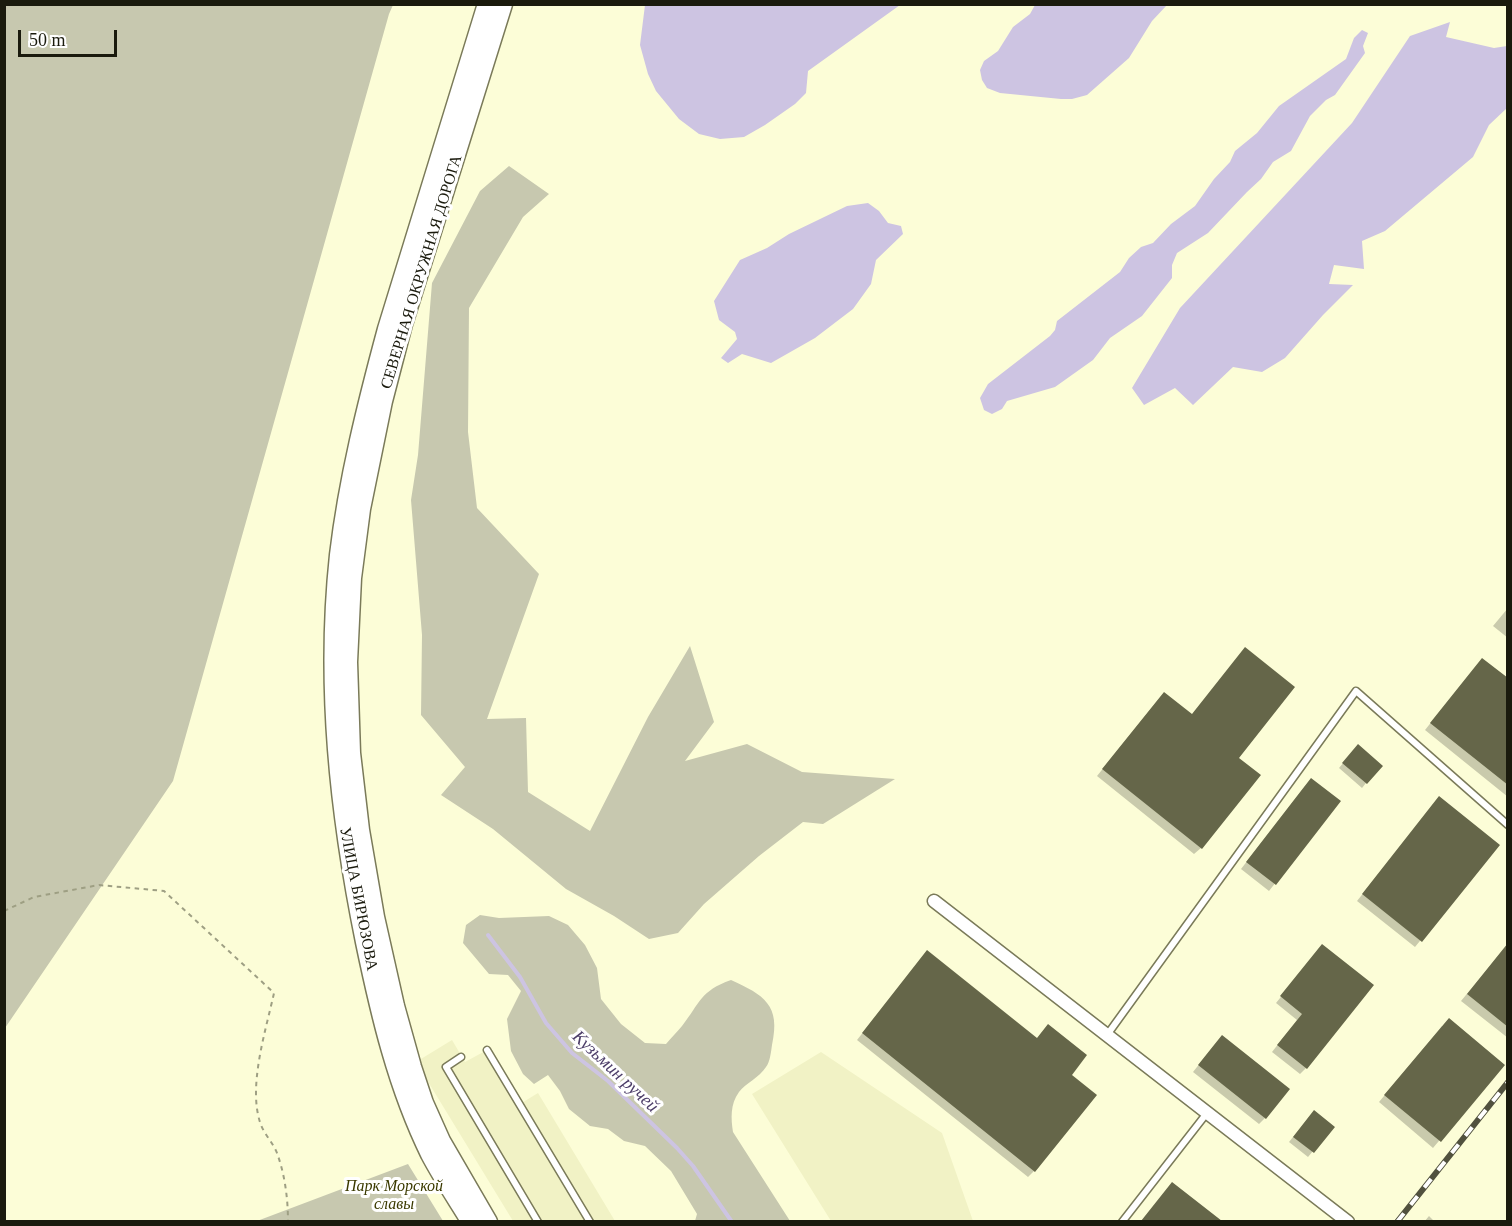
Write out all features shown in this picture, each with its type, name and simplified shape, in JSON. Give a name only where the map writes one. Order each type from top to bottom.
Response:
[{"type":"main road","name":"СЕВЕРНАЯ ОКРУЖНАЯ ДОРОГА","points":[[339,556],[349,489],[387,329],[487,4]]},
{"type":"main road","name":"СЕВЕРНАЯ ОКРУЖНАЯ ДОРОГА","points":[[352,578],[360,509],[383,401],[403,324],[503,4]]},
{"type":"main road","name":"УЛИЦА БИРЮЗОВА","points":[[339,556],[333,645],[334,730],[343,820],[358,907],[378,1006],[402,1084],[431,1155],[471,1221]]},
{"type":"main road","name":"УЛИЦА БИРЮЗОВА","points":[[352,578],[348,662],[351,753],[360,830],[375,917],[403,1036],[424,1103],[441,1141],[488,1221]]},
{"type":"street","points":[[934,901],[1348,1221]]},
{"type":"lane","points":[[1107,1035],[1356,691],[1508,825]]},
{"type":"lane","points":[[487,1050],[590,1221]]},
{"type":"lane","points":[[462,1057],[446,1067],[538,1221]]},
{"type":"lane","points":[[1122,1221],[1207,1112]]},
{"type":"path","points":[[4,911],[34,897],[99,885],[164,891],[274,993],[256,1073],[258,1110],[261,1125],[277,1152],[288,1199],[288,1221]]},
{"type":"shaded area","points":[[645,4],[900,5],[808,71],[806,93],[795,104],[744,137],[720,139],[699,134],[679,119],[656,91],[648,74],[640,45]]},
{"type":"shaded area","points":[[1035,4],[1167,5],[1152,21],[1129,58],[1087,95],[1061,99],[1000,93],[987,88],[980,70],[984,61],[998,51],[1013,27],[1030,14]]},
{"type":"shaded area","points":[[1450,22],[1446,37],[1494,48],[1507,46],[1507,108],[1489,125],[1473,157],[1385,231],[1362,241],[1364,269],[1334,265],[1329,284],[1353,285],[1285,358],[1262,372],[1233,367],[1193,405],[1175,388],[1144,405],[1132,388],[1180,308],[1352,123],[1410,36]]},
{"type":"shaded area","points":[[1362,30],[1368,33],[1363,46],[1365,53],[1335,95],[1326,100],[1310,116],[1291,151],[1273,162],[1261,179],[1208,233],[1177,253],[1172,265],[1172,278],[1142,316],[1110,338],[1093,360],[1055,387],[1007,401],[1002,409],[992,414],[984,410],[980,398],[988,384],[1050,336],[1055,330],[1057,321],[1120,272],[1129,258],[1141,247],[1153,243],[1171,224],[1195,206],[1214,179],[1230,162],[1235,151],[1257,133],[1279,106],[1346,59],[1354,38]]},
{"type":"shaded area","points":[[868,203],[879,211],[888,223],[901,226],[903,234],[876,260],[871,284],[853,309],[815,338],[771,363],[742,354],[728,363],[721,358],[737,339],[735,332],[719,320],[714,301],[740,260],[847,206]]},
{"type":"shaded area","points":[[452,1040],[465,1062],[487,1050],[520,1104],[538,1093],[615,1221],[513,1221],[416,1062]]},
{"type":"shaded area","points":[[821,1052],[942,1133],[973,1221],[831,1221],[752,1094]]},
{"type":"green space","points":[[5,4],[393,5],[173,781],[5,1028]]},
{"type":"green space","points":[[509,166],[549,194],[523,217],[469,308],[468,432],[477,508],[539,574],[487,719],[526,718],[528,792],[590,831],[648,717],[690,646],[714,722],[685,761],[747,744],[802,772],[895,779],[823,824],[803,822],[759,856],[704,904],[678,933],[649,939],[566,889],[493,829],[441,795],[465,767],[421,715],[422,635],[411,500],[418,455],[432,283],[480,191]]},
{"type":"green space","points":[[480,915],[499,918],[549,916],[568,925],[585,945],[597,968],[601,999],[621,1024],[645,1043],[666,1044],[707,993],[731,980],[761,997],[772,1011],[774,1020],[770,1057],[763,1071],[736,1097],[732,1112],[732,1127],[790,1221],[695,1221],[697,1214],[671,1171],[645,1146],[624,1141],[608,1129],[590,1126],[569,1109],[560,1091],[548,1075],[534,1084],[523,1074],[511,1051],[507,1019],[521,991],[508,975],[489,974],[463,943],[466,925]]},
{"type":"green space","name":"Парк Морской славы","points":[[408,1164],[443,1221],[257,1221]]},
{"type":"building","points":[[1245,647],[1295,687],[1239,758],[1261,775],[1202,849],[1102,769],[1164,692],[1192,714]]},
{"type":"building","points":[[1482,658],[1508,678],[1508,785],[1430,723]]},
{"type":"building","points":[[1358,744],[1383,766],[1367,784],[1342,763]]},
{"type":"building","points":[[1311,778],[1341,801],[1276,885],[1246,862]]},
{"type":"building","points":[[1439,796],[1500,845],[1422,942],[1362,894]]},
{"type":"building","points":[[1508,943],[1508,1027],[1467,994]]},
{"type":"building","points":[[1322,944],[1374,985],[1307,1069],[1277,1045],[1302,1014],[1280,996]]},
{"type":"building","points":[[927,950],[1037,1038],[1048,1024],[1087,1055],[1072,1075],[1097,1095],[1035,1172],[862,1033]]},
{"type":"building","points":[[1449,1018],[1505,1065],[1441,1142],[1384,1095]]},
{"type":"building","points":[[1222,1035],[1290,1089],[1266,1119],[1198,1065]]},
{"type":"building","points":[[1314,1110],[1335,1127],[1314,1153],[1293,1137]]},
{"type":"building","points":[[1172,1182],[1222,1221],[1141,1221]]},
{"type":"waterway","name":"Кузьмин ручей","points":[[488,935],[520,977],[546,1023],[572,1053],[608,1081],[677,1148],[693,1166],[732,1222]]},
{"type":"railway","points":[[1397,1222],[1508,1082]]}]
